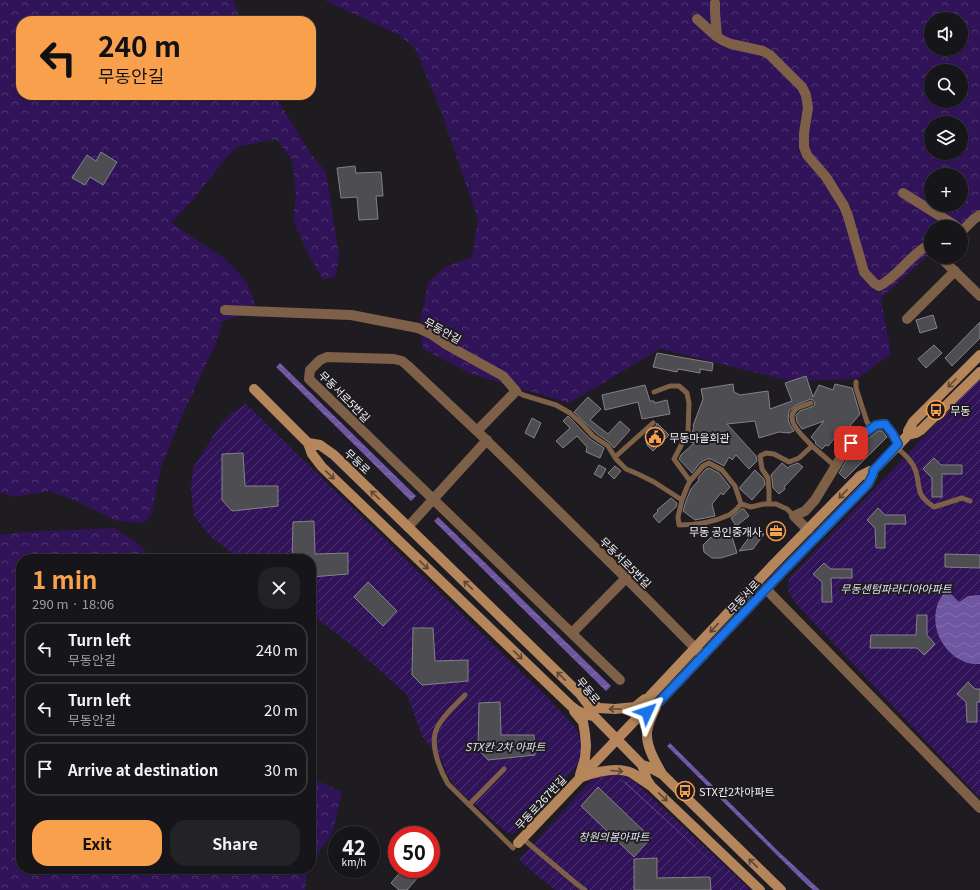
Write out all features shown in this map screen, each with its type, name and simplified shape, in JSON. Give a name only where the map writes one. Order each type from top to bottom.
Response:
[{"type":"main road","name":"무동서로","points":[[908,435],[908,431],[913,422],[980,355]]},
{"type":"main road","name":"무동서로","points":[[641,714],[647,712],[658,703],[868,484],[873,471],[897,446],[908,435],[921,430],[980,372]]},
{"type":"main road","name":"무동로","points":[[254,389],[308,444],[312,454],[322,467],[571,706],[578,712],[594,716],[592,710],[580,694],[334,455],[320,445],[308,444]]},
{"type":"main road","name":"무동서로","points":[[650,696],[773,565],[860,476],[873,471]]},
{"type":"main road","points":[[580,694],[599,708],[616,709],[635,707],[650,696]]},
{"type":"main road","points":[[641,714],[643,706],[650,696]]},
{"type":"main road","points":[[658,703],[651,718],[647,732],[648,746],[653,759],[662,774],[781,890]]},
{"type":"main road","points":[[571,706],[583,722],[585,734],[585,758],[580,777]]},
{"type":"main road","name":"무동로267번길","points":[[518,843],[641,714]]},
{"type":"main road","points":[[594,716],[642,765],[651,786]]},
{"type":"main road","points":[[642,765],[662,774]]},
{"type":"main road","points":[[580,777],[606,770],[630,772],[651,786],[760,890]]},
{"type":"street","points":[[715,3],[716,37]]},
{"type":"street","points":[[696,19],[716,37],[731,44],[763,51],[770,55],[802,87],[806,95],[808,108],[804,133],[804,147],[807,155],[826,177],[844,206],[864,272],[874,283],[879,286],[886,282],[924,248]]},
{"type":"street","points":[[903,193],[947,220]]},
{"type":"street","points":[[968,224],[980,215]]},
{"type":"street","points":[[948,264],[979,293]]},
{"type":"street","points":[[907,319],[955,271]]},
{"type":"street","name":"무동안길","points":[[225,310],[351,315],[418,328],[503,376],[516,391]]},
{"type":"street","name":"무동서로5번길","points":[[620,680],[309,379],[310,370],[320,360],[327,357],[394,359],[402,361],[477,430],[703,656]]},
{"type":"street","points":[[477,430],[516,391]]},
{"type":"street","points":[[808,530],[794,516],[805,511],[810,506],[841,456],[851,443],[876,425],[885,424],[892,433],[897,446]]},
{"type":"street","points":[[408,527],[487,440]]},
{"type":"street","points":[[572,633],[626,578]]},
{"type":"street","points":[[766,589],[980,808]]},
{"type":"lane","points":[[856,382],[856,388],[867,422],[871,428]]},
{"type":"lane","points":[[654,392],[670,386],[679,386],[687,393],[689,403],[688,432],[674,459],[690,481]]},
{"type":"lane","name":"무동안길","points":[[516,391],[523,395],[556,405],[570,413],[593,436],[608,446],[615,457],[626,469],[654,482],[682,500]]},
{"type":"lane","points":[[811,403],[796,409],[793,415],[793,423],[799,433],[836,466]]},
{"type":"lane","points":[[615,457],[653,423]]},
{"type":"lane","points":[[769,504],[768,478],[762,469],[760,456],[766,453],[774,454],[789,462],[799,458],[812,446]]},
{"type":"lane","points":[[897,446],[911,461],[916,471],[920,494],[925,501],[934,507],[962,498],[970,501]]},
{"type":"lane","points":[[709,463],[722,470],[735,486],[741,504],[730,514],[723,517],[696,525],[679,525],[678,518],[687,487],[690,481],[703,466],[709,463]]},
{"type":"lane","points":[[741,504],[751,507],[764,504],[776,504],[786,509],[794,516]]},
{"type":"lane","points":[[465,695],[446,715],[437,728],[435,734],[434,744],[436,755],[448,784],[469,805],[518,843],[585,890]]},
{"type":"lane","points":[[469,805],[504,769]]},
{"type":"green space","points":[[0,0],[233,0],[239,16],[16,16],[16,100],[278,100],[308,150],[326,173],[339,255],[336,276],[323,280],[308,254],[293,219],[296,195],[292,160],[276,139],[237,147],[226,158],[193,200],[171,223],[224,258],[247,282],[255,304],[242,315],[223,321],[215,346],[185,409],[161,467],[151,516],[143,523],[117,521],[71,499],[49,491],[14,497],[0,492]]},
{"type":"green space","points":[[324,0],[980,0],[980,212],[968,221],[924,220],[924,259],[881,298],[891,354],[857,379],[790,381],[660,349],[569,403],[471,374],[423,349],[420,320],[428,282],[445,267],[472,257],[478,220],[442,114],[415,48],[399,35]]},
{"type":"green space","name":"무동센텀파라디아아파트","points":[[980,378],[980,798],[798,606],[788,591],[789,578]]},
{"type":"green space","name":"STX칸 2차 아파트","points":[[246,404],[547,697],[575,727],[582,743],[580,758],[574,770],[521,828],[513,834],[506,832],[456,788],[448,776],[441,759],[422,736],[407,695],[354,647],[316,618],[316,554],[233,554],[211,537],[194,516],[191,490],[193,468],[220,425],[233,412]]},
{"type":"green space","points":[[114,528],[135,541],[149,554],[16,554],[16,874],[307,874],[305,890],[0,890],[0,535],[29,532]]},
{"type":"green space","name":"창원의봄아파트","points":[[614,773],[632,779],[751,890],[556,890],[519,860],[593,778]]},
{"type":"green space","points":[[316,780],[342,792],[334,826],[328,826],[328,839],[316,857]]},
{"type":"water","points":[[280,363],[416,496],[411,501],[276,367]]},
{"type":"water","points":[[438,517],[611,686],[606,691],[434,521]]},
{"type":"water","points":[[946,589],[959,602],[968,596],[980,595],[980,664],[969,663],[959,659],[945,647],[940,639],[935,621],[936,612],[938,603]]},
{"type":"water","points":[[670,743],[778,851],[820,890],[813,890],[802,880],[667,746]]},
{"type":"water","points":[[617,779],[625,782],[742,890],[624,782]]},
{"type":"building","points":[[101,152],[117,162],[103,185],[90,177],[85,185],[72,178],[87,155],[96,161]]},
{"type":"building","points":[[355,166],[356,173],[381,172],[383,196],[376,196],[378,219],[359,220],[357,197],[341,198],[337,168]]},
{"type":"building","points":[[933,315],[937,328],[920,333],[916,320]]},
{"type":"building","points":[[980,322],[980,338],[952,366],[945,358]]},
{"type":"building","points":[[934,345],[942,353],[926,368],[918,359]]},
{"type":"building","points":[[657,353],[713,363],[712,371],[700,369],[700,373],[678,369],[677,372],[653,367]]},
{"type":"building","points":[[806,376],[813,397],[819,385],[833,390],[835,384],[852,388],[860,414],[837,441],[834,439],[828,446],[826,445],[822,449],[811,437],[824,421],[802,429],[797,422],[796,415],[800,411],[814,406],[815,402],[811,399],[796,405],[789,411],[788,419],[794,431],[789,433],[779,432],[759,438],[755,421],[727,424],[756,456],[757,461],[749,469],[736,455],[732,460],[729,457],[724,466],[711,459],[707,459],[700,463],[692,473],[679,459],[681,455],[694,443],[688,441],[692,434],[693,426],[703,399],[701,389],[733,384],[734,392],[740,395],[768,391],[770,409],[792,401],[785,383]]},
{"type":"building","points":[[645,385],[650,401],[654,401],[655,403],[667,400],[670,414],[642,419],[638,402],[605,410],[602,395]]},
{"type":"building","points":[[588,397],[601,409],[590,420],[608,434],[620,421],[630,430],[614,448],[574,412]]},
{"type":"building","points":[[568,416],[590,439],[604,448],[600,458],[586,452],[587,447],[577,436],[563,448],[556,441],[570,428],[563,421]]},
{"type":"building","points":[[532,418],[541,423],[534,438],[525,433]]},
{"type":"building","name":"무동마을회관","points":[[657,423],[669,435],[653,451],[647,445],[645,436],[656,426]]},
{"type":"building","points":[[878,431],[882,431],[887,437],[845,479],[839,473],[846,461],[856,448]]},
{"type":"building","points":[[243,453],[245,486],[278,486],[278,506],[232,511],[222,500],[222,454]]},
{"type":"building","points":[[934,458],[941,465],[962,465],[962,474],[942,474],[942,497],[932,497],[932,478],[923,469]]},
{"type":"building","points":[[782,463],[788,468],[798,463],[803,467],[779,494],[773,488],[771,475]]},
{"type":"building","points":[[599,465],[606,469],[601,478],[594,474]]},
{"type":"building","points":[[615,466],[621,471],[614,479],[608,473]]},
{"type":"building","points":[[709,468],[719,473],[730,487],[723,495],[721,493],[712,504],[715,516],[695,520],[683,511],[691,489],[699,480],[698,478],[706,469]]},
{"type":"building","points":[[755,470],[764,479],[765,485],[752,500],[740,489],[740,487]]},
{"type":"building","points":[[671,498],[677,503],[676,507],[659,523],[653,516],[658,511],[657,510]]},
{"type":"building","points":[[878,508],[885,515],[905,515],[906,524],[885,524],[885,548],[876,548],[875,528],[867,520]]},
{"type":"building","points":[[744,509],[749,516],[736,526],[731,518]]},
{"type":"building","points":[[314,521],[315,554],[292,554],[293,522]]},
{"type":"building","name":"무동 공인중개사","points":[[777,521],[785,530],[775,540],[767,532]]},
{"type":"building","points":[[756,528],[764,534],[753,549],[739,551]]},
{"type":"building","points":[[730,530],[737,553],[721,558],[712,558],[704,552],[703,545],[710,538]]},
{"type":"building","points":[[348,553],[348,574],[316,577],[315,554]]},
{"type":"building","points":[[945,554],[980,555],[980,568],[945,567]]},
{"type":"building","points":[[824,563],[831,569],[852,569],[852,578],[831,578],[832,602],[822,602],[822,582],[813,574]]},
{"type":"building","points":[[368,582],[397,611],[383,626],[354,597]]},
{"type":"building","points":[[917,615],[927,615],[927,635],[935,644],[924,655],[917,648],[870,648],[871,635],[916,635]]},
{"type":"building","points":[[413,628],[433,628],[435,661],[468,660],[468,681],[422,685],[412,675]]},
{"type":"building","points":[[968,682],[975,689],[980,689],[980,702],[977,702],[977,722],[967,722],[966,702],[957,694]]},
{"type":"building","points":[[500,702],[501,735],[534,735],[535,755],[488,760],[478,749],[479,703]]},
{"type":"building","points":[[598,787],[651,838],[634,857],[581,806]]},
{"type":"building","points":[[657,858],[657,878],[710,877],[711,890],[634,890],[634,859]]},
{"type":"building","points":[[395,878],[417,878],[407,890],[399,890],[391,883]]},
{"type":"place","name":"무동","points":[[936,410]]},
{"type":"place","name":"무동마을회관","points":[[655,437]]},
{"type":"place","name":"무동 공인중개사","points":[[776,531]]},
{"type":"place","name":"STX칸2차아파트","points":[[685,791]]},
{"type":"route","points":[[647,712],[658,703],[868,484],[873,471],[898,444],[885,424],[876,425],[851,443]]}]
